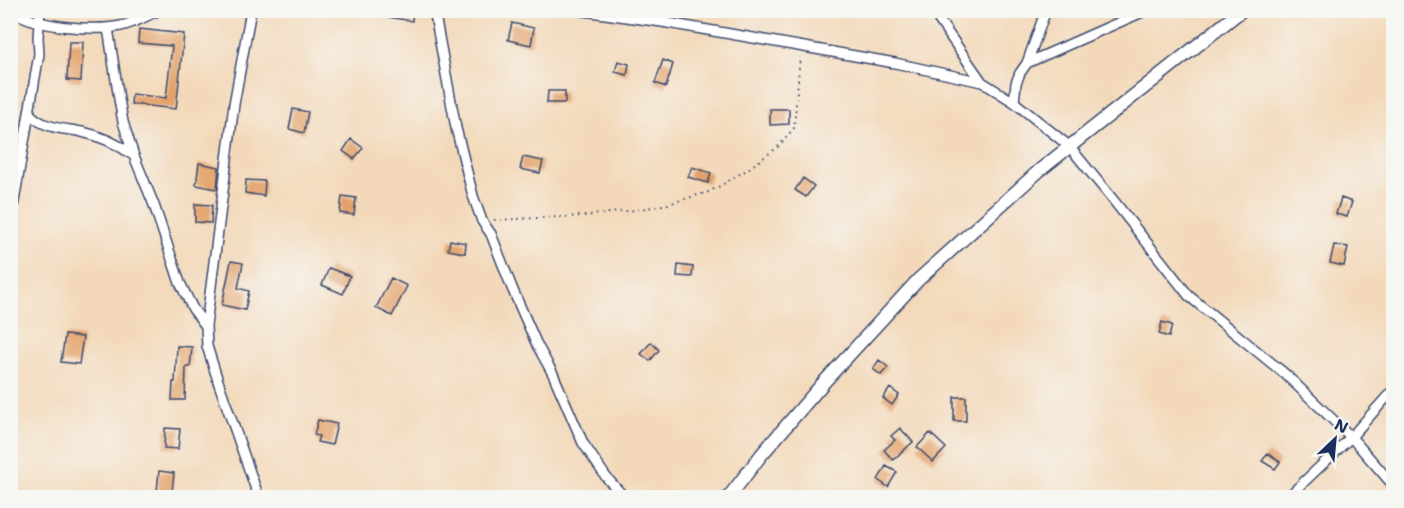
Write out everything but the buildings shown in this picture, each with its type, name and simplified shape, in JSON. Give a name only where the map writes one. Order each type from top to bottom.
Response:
[{"type":"street","points":[[14,10],[19,16],[39,23],[108,28],[133,22],[160,10]]},
{"type":"street","points":[[10,225],[39,54],[40,10]]},
{"type":"street","points":[[250,10],[234,104],[206,326],[207,346],[259,498]]},
{"type":"street","points":[[434,10],[456,128],[473,196],[482,221],[491,234],[512,288],[583,443],[606,477],[625,498]]},
{"type":"street","points":[[577,10],[662,22],[895,63],[982,82],[1014,102],[1069,146],[1190,296],[1285,374],[1351,436],[1394,486]]},
{"type":"street","points":[[932,10],[982,82]]},
{"type":"street","points":[[1014,102],[1016,83],[1027,63],[1046,10]]},
{"type":"street","points":[[1027,63],[1147,10]]},
{"type":"street","points":[[728,498],[762,454],[825,381],[918,280],[1040,170],[1242,10]]},
{"type":"street","points":[[108,28],[123,122],[134,156],[154,205],[180,283],[193,309],[206,326]]},
{"type":"street","points":[[29,113],[44,124],[106,140],[134,156]]},
{"type":"street","points":[[1287,498],[1351,436],[1394,389]]},
{"type":"path","points":[[482,221],[583,216],[636,210],[668,204],[720,186],[778,147],[794,128],[798,68],[802,47]]}]
